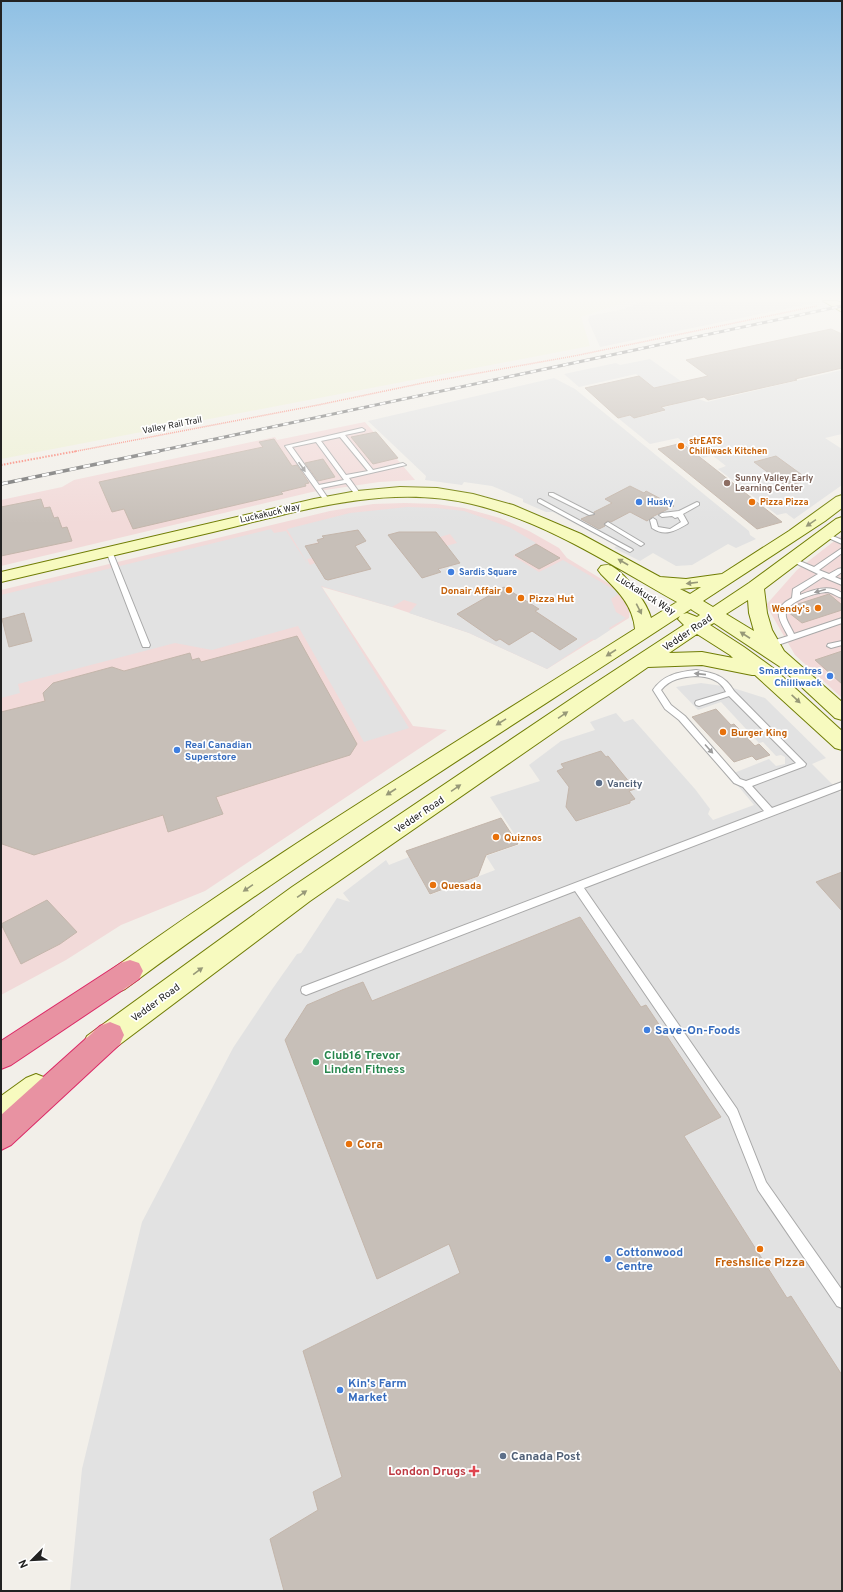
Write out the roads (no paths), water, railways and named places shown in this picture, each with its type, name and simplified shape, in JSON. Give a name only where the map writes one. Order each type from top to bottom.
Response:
[{"type":"highway","points":[[1,1056],[130,971]]},
{"type":"highway","points":[[1,1135],[110,1035]]},
{"type":"main road","name":"Luckakuck Way","points":[[1,577],[326,501],[400,492],[438,493],[474,499],[511,510],[592,544],[691,602],[705,620],[737,651],[766,673],[842,743]]},
{"type":"main road","points":[[1,1067],[130,971],[336,829],[456,750],[578,675],[727,579],[819,518],[842,500]]},
{"type":"main road","name":"Vedder Road","points":[[1,1113],[110,1035],[301,894],[590,696],[644,662],[755,587],[794,560],[842,522]]},
{"type":"main road","name":"Luckakuck Way","points":[[540,523],[577,552],[675,612],[705,620],[775,650],[842,713]]},
{"type":"main road","points":[[607,570],[631,596],[641,611],[644,632]]},
{"type":"main road","points":[[656,582],[686,584],[727,579]]},
{"type":"main road","points":[[755,587],[763,630],[775,650]]},
{"type":"main road","points":[[644,662],[677,657],[694,657],[724,660],[766,673]]},
{"type":"lane","points":[[326,501],[288,446],[362,430]]},
{"type":"lane","points":[[342,435],[372,472]]},
{"type":"lane","points":[[317,440],[359,496]]},
{"type":"lane","points":[[317,487],[403,465]]},
{"type":"lane","points":[[551,494],[591,514]]},
{"type":"lane","points":[[540,501],[630,550]]},
{"type":"lane","points":[[670,519],[697,504]]},
{"type":"lane","points":[[662,515],[679,513]]},
{"type":"lane","points":[[653,520],[655,528],[671,531],[685,523],[679,513]]},
{"type":"lane","points":[[608,524],[641,544]]},
{"type":"lane","points":[[826,535],[842,542]]},
{"type":"lane","points":[[814,570],[842,550]]},
{"type":"lane","points":[[109,551],[146,645]]},
{"type":"lane","points":[[794,560],[842,583]]},
{"type":"lane","points":[[796,599],[796,591],[826,575],[840,570]]},
{"type":"lane","points":[[792,637],[782,617],[782,608],[788,603],[828,589],[837,592],[842,596]]},
{"type":"lane","points":[[775,650],[792,637],[842,620]]},
{"type":"lane","points":[[831,646],[842,643]]},
{"type":"lane","points":[[746,785],[802,764],[731,693],[729,686],[725,682],[713,676],[691,673],[681,674],[667,679],[659,684],[657,690],[668,707],[682,718],[737,781],[746,785],[771,813]]},
{"type":"lane","points":[[699,703],[731,693]]},
{"type":"lane","points":[[306,990],[842,785]]},
{"type":"lane","points":[[577,886],[732,1113],[744,1138],[751,1161],[762,1186],[842,1301]]},
{"type":"railway","points":[[154,452],[515,375]]},
{"type":"railway","points":[[1,484],[159,451]]},
{"type":"place","name":"strEATS Chilliwack Kitchen","points":[[681,446]]},
{"type":"place","name":"Sunny Valley Early Learning Center","points":[[727,483]]},
{"type":"place","name":"Husky","points":[[639,502]]},
{"type":"place","name":"Pizza Pizza","points":[[752,502]]},
{"type":"place","name":"Sardis Square","points":[[451,572]]},
{"type":"place","name":"Donair Affair","points":[[509,590]]},
{"type":"place","name":"Pizza Hut","points":[[521,598]]},
{"type":"place","name":"Wendy's","points":[[818,608]]},
{"type":"place","name":"Smartcentres Chilliwack","points":[[830,676]]},
{"type":"place","name":"Burger King","points":[[723,732]]},
{"type":"place","name":"Real Canadian Superstore","points":[[177,750]]},
{"type":"place","name":"Vancity","points":[[599,783]]},
{"type":"place","name":"Quiznos","points":[[496,837]]},
{"type":"place","name":"Quesada","points":[[433,885]]},
{"type":"place","name":"Save-On-Foods","points":[[647,1030]]},
{"type":"place","name":"Club16 Trevor Linden Fitness","points":[[316,1062]]},
{"type":"place","name":"Cora","points":[[349,1144]]},
{"type":"place","name":"Freshslice Pizza","points":[[760,1249]]},
{"type":"place","name":"Cottonwood Centre","points":[[608,1259]]},
{"type":"place","name":"Kin's Farm Market","points":[[340,1390]]},
{"type":"place","name":"Canada Post","points":[[503,1456]]},
{"type":"place","name":"London Drugs","points":[[474,1471]]}]
